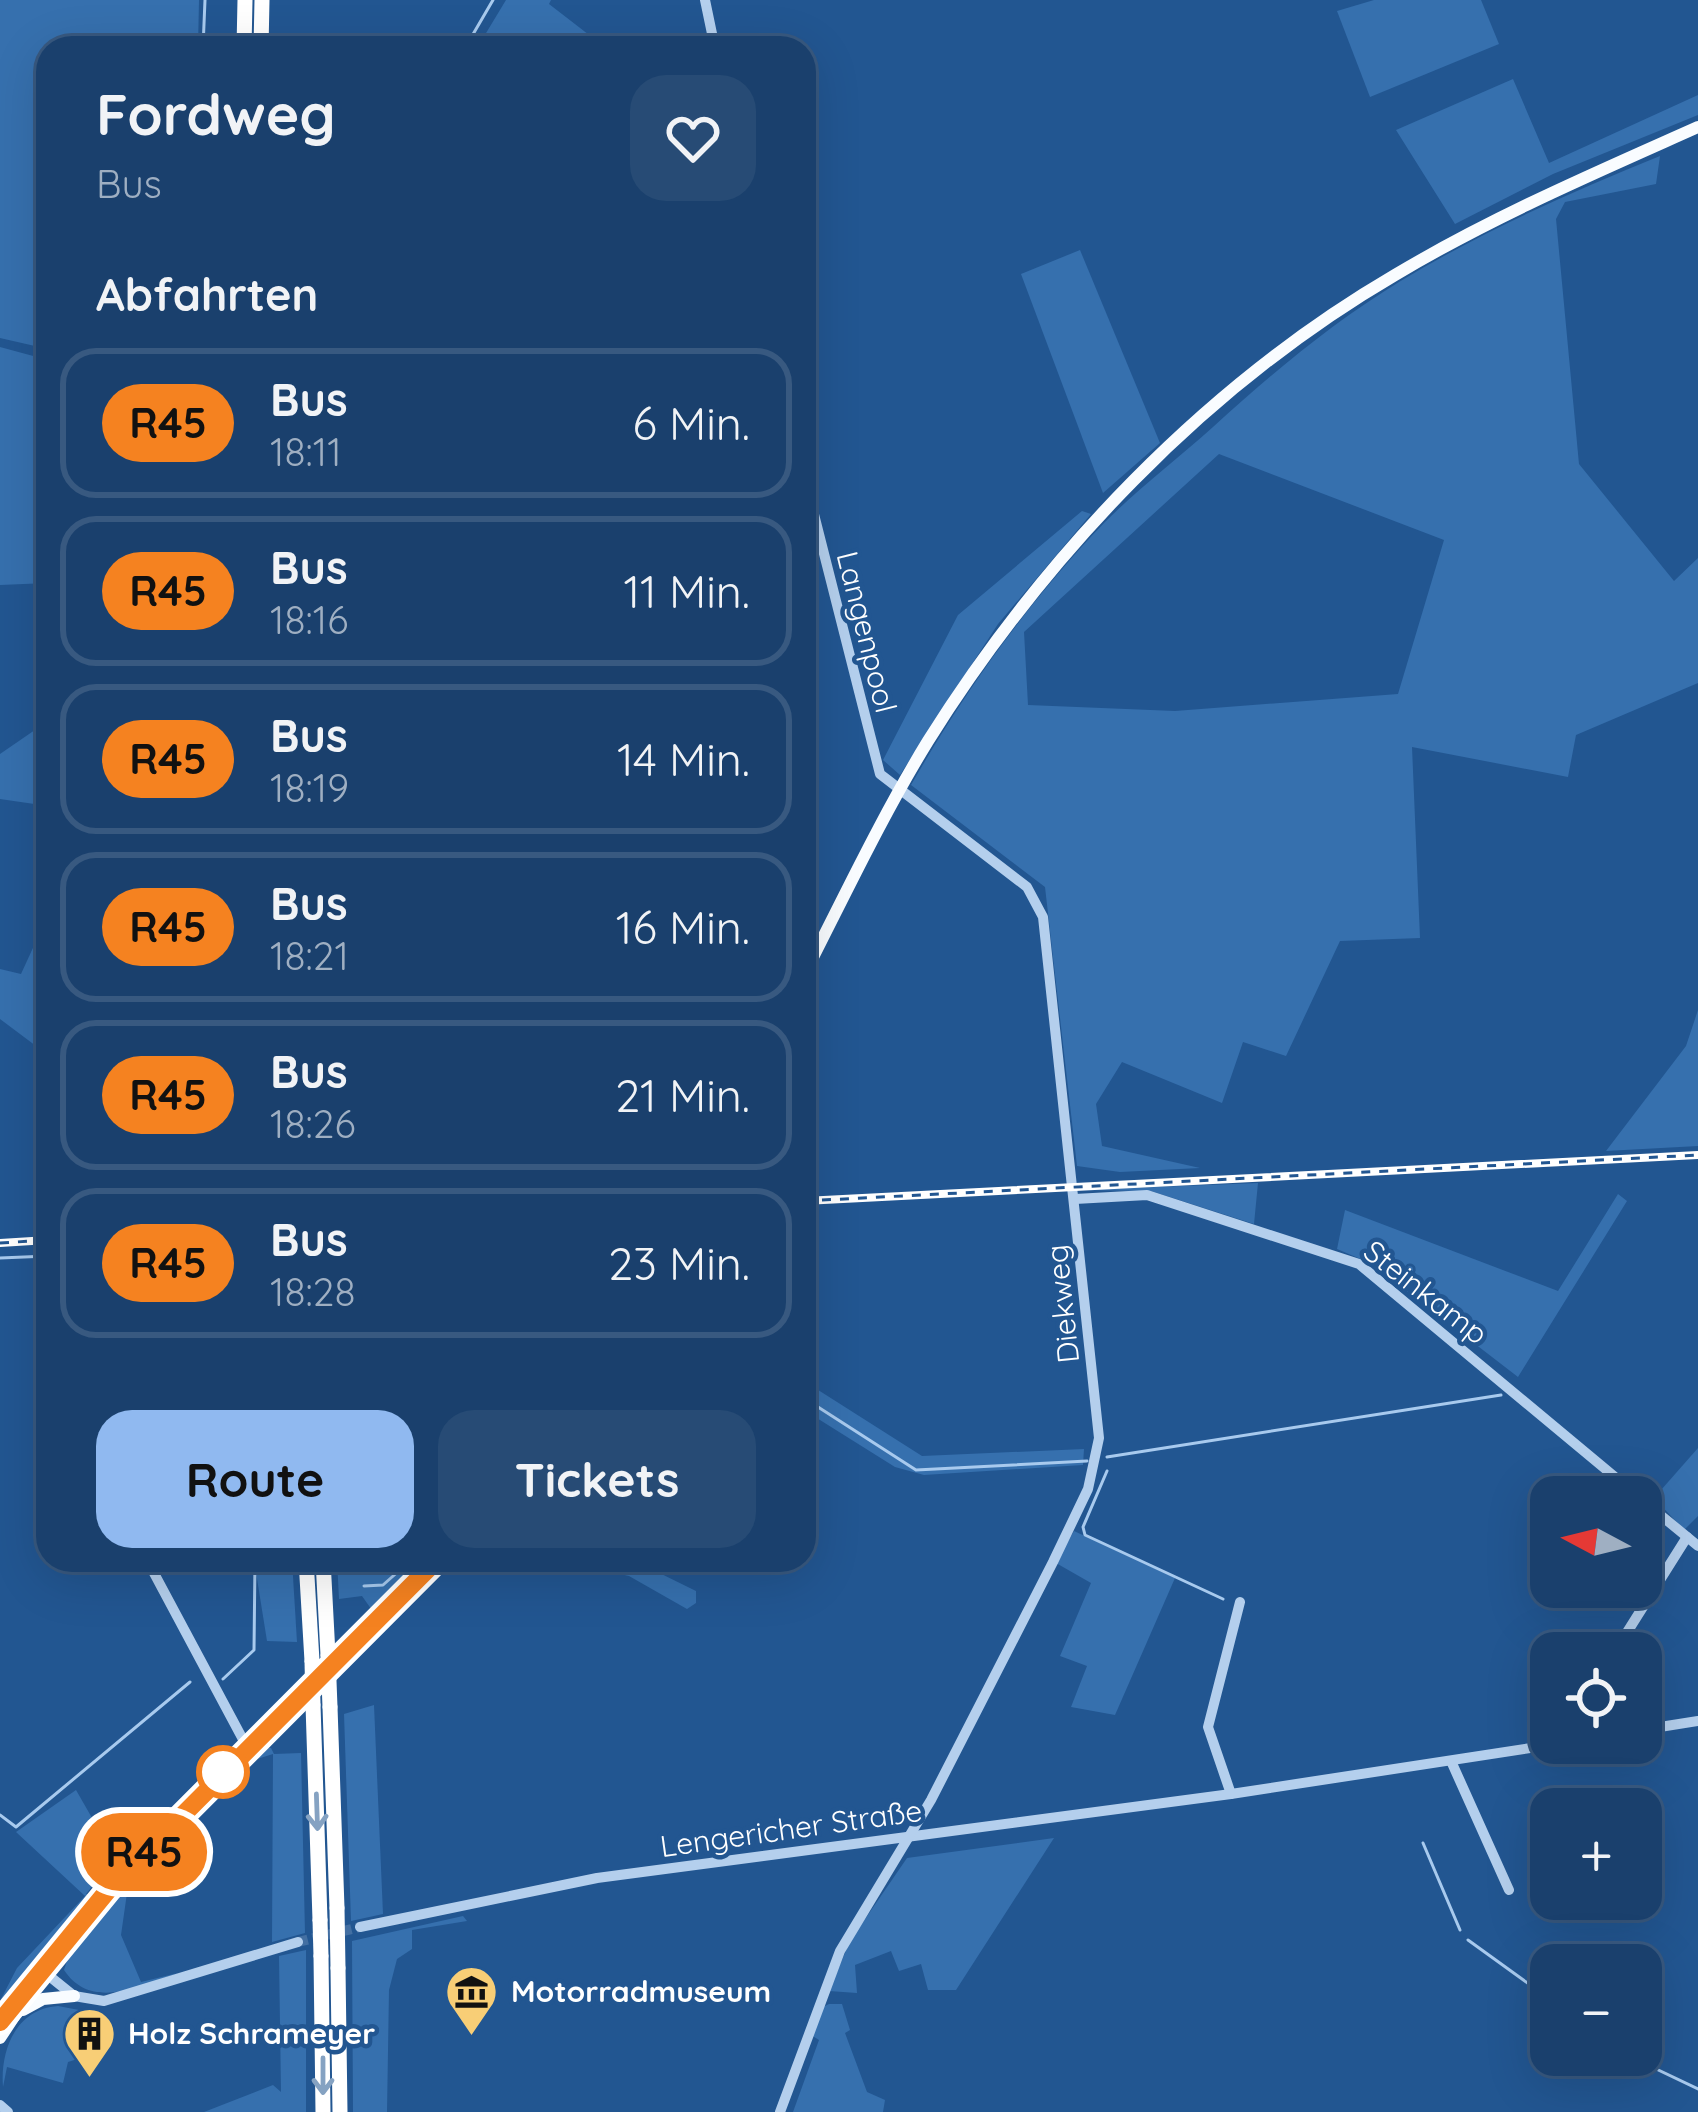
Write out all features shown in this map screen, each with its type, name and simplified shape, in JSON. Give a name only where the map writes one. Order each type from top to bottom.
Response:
[{"type":"highway","points":[[244,36],[245,0]]},
{"type":"highway","points":[[262,0],[262,36]]},
{"type":"highway","points":[[308,1572],[320,1658]]},
{"type":"highway","points":[[322,1572],[320,1658],[337,1908],[340,2112]]},
{"type":"highway","points":[[322,1706],[323,2112]]},
{"type":"main road","points":[[816,952],[898,793],[970,677],[1054,566],[1138,479],[1270,358],[1393,275],[1516,208],[1698,127]]},
{"type":"main road","points":[[0,2038],[7,2020],[109,1889],[425,1572]]},
{"type":"main road","points":[[7,2020],[38,2001],[74,1996]]},
{"type":"street","points":[[705,0],[712,36]]},
{"type":"street","name":"Langenpool","points":[[816,524],[875,764],[898,793]]},
{"type":"street","name":"Diekweg","points":[[780,2112],[832,1966],[909,1836],[1076,1517],[1096,1461],[1097,1419],[1042,917],[1028,887],[898,793]]},
{"type":"street","name":"Steinkamp","points":[[1075,1198],[1147,1195],[1359,1264],[1614,1476]]},
{"type":"street","name":"Steinkamp","points":[[1662,1516],[1698,1546]]},
{"type":"street","points":[[1628,1632],[1687,1537]]},
{"type":"street","points":[[153,1572],[247,1747]]},
{"type":"street","points":[[1232,1794],[1208,1727],[1240,1602]]},
{"type":"street","points":[[1662,1726],[1698,1720]]},
{"type":"street","name":"Lengericher Straße","points":[[359,1928],[597,1878],[1232,1794],[1530,1748]]},
{"type":"street","points":[[1451,1761],[1509,1890]]},
{"type":"street","points":[[43,1971],[74,1996],[118,1999],[298,1942]]},
{"type":"street","points":[[0,2105],[8,2112]]},
{"type":"shaded area","points":[[0,0],[199,0],[198,36],[36,36],[36,346],[0,338]]},
{"type":"shaded area","points":[[506,0],[551,0],[549,4],[590,36],[484,36]]},
{"type":"shaded area","points":[[1374,0],[1481,0],[1499,44],[1370,97],[1337,11]]},
{"type":"shaded area","points":[[1513,79],[1549,163],[1698,95],[1698,115],[1553,174],[1455,224],[1396,130]]},
{"type":"shaded area","points":[[1660,156],[1656,184],[1565,202],[1556,219],[1579,464],[1674,581],[1698,558],[1698,683],[1576,735],[1568,777],[1412,747],[1420,938],[1340,941],[1286,1056],[1243,1042],[1222,1103],[1122,1062],[1096,1104],[1102,1146],[1200,1168],[1120,1172],[1077,1166],[1045,887],[911,785],[999,648],[1076,553],[1130,498],[1257,388],[1326,332],[1430,264]],"holes":[[[1219,454],[1444,540],[1398,694],[1175,711],[1028,705],[1024,632]]]},
{"type":"shaded area","points":[[1080,250],[1160,443],[1103,493],[1021,274]]},
{"type":"shaded area","points":[[0,347],[36,357],[36,584],[0,585]]},
{"type":"shaded area","points":[[1082,511],[1091,514],[998,624],[900,775],[883,760],[958,615]]},
{"type":"shaded area","points":[[36,729],[36,804],[0,799],[0,754]]},
{"type":"shaded area","points":[[36,941],[36,1046],[0,1019],[0,969],[21,974]]},
{"type":"shaded area","points":[[1698,1010],[1698,1146],[1606,1151],[1686,1046]]},
{"type":"shaded area","points":[[1258,1183],[1254,1224],[1151,1191],[1079,1190]]},
{"type":"shaded area","points":[[1618,1194],[1627,1201],[1518,1377],[1370,1263],[1337,1249],[1345,1210],[1558,1291]]},
{"type":"shaded area","points":[[816,1389],[922,1456],[1084,1449],[1083,1465],[924,1475],[895,1467],[816,1418]]},
{"type":"shaded area","points":[[1698,1448],[1698,1516],[1684,1530],[1662,1507],[1662,1489]]},
{"type":"shaded area","points":[[1074,1531],[1175,1578],[1115,1715],[1071,1707],[1087,1666],[1060,1656],[1091,1583],[1056,1563]]},
{"type":"shaded area","points":[[256,1572],[293,1572],[297,1642],[267,1641]]},
{"type":"shaded area","points":[[338,1572],[412,1572],[374,1613],[362,1596],[339,1599]]},
{"type":"shaded area","points":[[611,1572],[657,1572],[696,1591],[696,1603],[687,1609],[629,1576]]},
{"type":"shaded area","points":[[374,1705],[383,1914],[351,1921],[344,1714]]},
{"type":"shaded area","points":[[257,1747],[271,1748],[274,1754],[301,1753],[305,1933],[272,1942],[273,1754],[251,1761],[127,1893],[121,1935],[141,1982],[178,1973],[117,1992],[88,1990],[75,1983],[64,1970],[71,1949],[121,1888]]},
{"type":"shaded area","points":[[76,1790],[115,1858],[86,1894],[94,1894],[0,2001],[17,1968],[85,1896],[16,1832]]},
{"type":"shaded area","points":[[1054,1838],[956,1990],[928,1990],[921,1964],[899,1971],[891,1951],[855,1965],[857,1993],[829,1991],[850,1941],[907,1858]]},
{"type":"shaded area","points":[[463,1916],[467,1921],[412,1930],[412,1949],[397,1959],[389,1990],[387,2112],[353,2112],[352,1941]]},
{"type":"shaded area","points":[[306,1950],[306,2112],[204,2112],[273,2085],[281,2092],[279,1956]]},
{"type":"shaded area","points":[[842,2004],[850,2030],[845,2033],[867,2092],[885,2100],[883,2112],[793,2112],[819,2040],[811,2035],[821,2008]]},
{"type":"shaded area","points":[[58,2006],[100,2014],[90,2055],[68,2062],[63,2083],[7,2067],[3,2087],[4,2059],[21,2023]]},
{"type":"waterway","points":[[204,36],[205,0]]},
{"type":"waterway","points":[[472,36],[493,0]]},
{"type":"waterway","points":[[0,1258],[36,1256]]},
{"type":"waterway","points":[[1107,1457],[1501,1395]]},
{"type":"waterway","points":[[816,1406],[916,1470],[1087,1461]]},
{"type":"waterway","points":[[1107,1471],[1083,1527],[1085,1535],[1223,1599]]},
{"type":"waterway","points":[[223,1679],[254,1650],[255,1572]]},
{"type":"waterway","points":[[364,1586],[383,1585],[398,1572]]},
{"type":"waterway","points":[[0,1815],[16,1827],[190,1682]]},
{"type":"waterway","points":[[1423,1843],[1460,1930]]},
{"type":"waterway","points":[[1468,1940],[1530,1985]]},
{"type":"waterway","points":[[1662,2072],[1698,2089]]},
{"type":"tunnel","points":[[298,1942],[360,1927]]},
{"type":"railway","points":[[816,1200],[1698,1155]]},
{"type":"railway","points":[[0,1243],[36,1241]]},
{"type":"bus line","name":"R45","points":[[0,2022],[27,1983],[43,1971],[109,1889],[425,1572]]},
{"type":"place","name":"Motorradmuseum","points":[[472,2037]]},
{"type":"place","name":"Holz Schrameyer","points":[[89,2079]]}]
